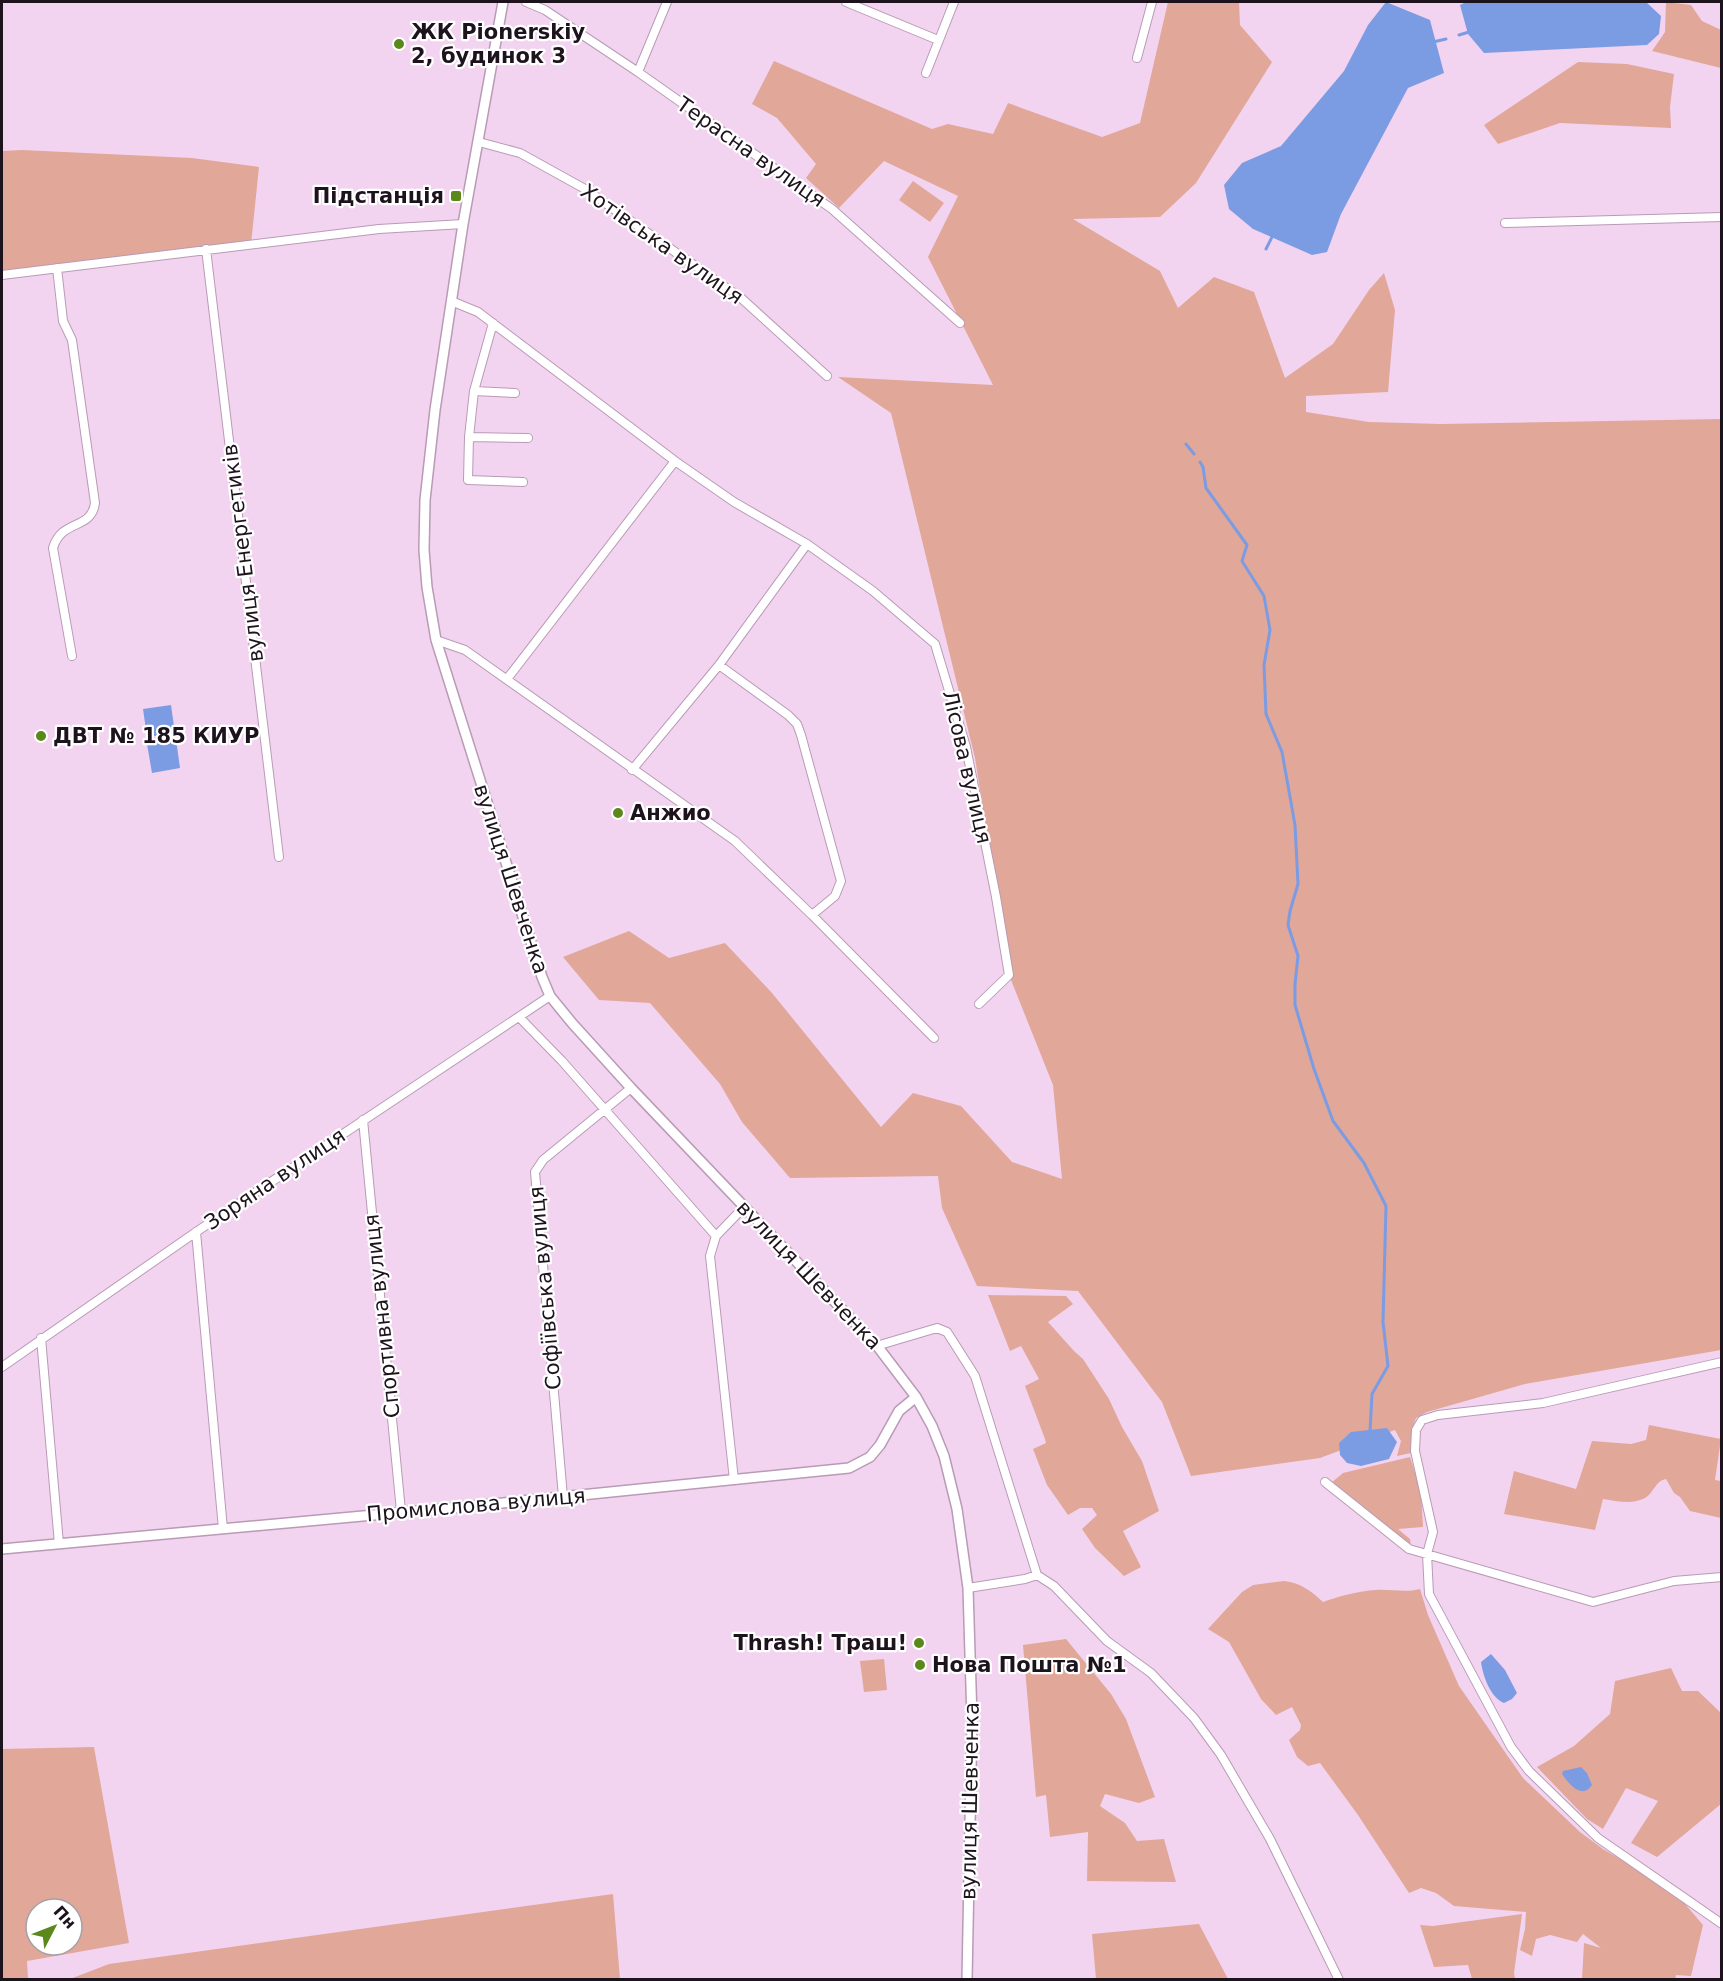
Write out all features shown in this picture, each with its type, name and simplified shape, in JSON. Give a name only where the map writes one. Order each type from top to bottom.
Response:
[{"type":"street","name":"вулиця Шевченка","points":[[503,2],[463,224],[435,410],[426,500],[424,550],[427,587],[436,640],[491,820],[550,996],[631,1088],[878,1347],[916,1397],[932,1426],[952,1484],[968,1588],[972,1720],[967,1980]]},
{"type":"street","name":"Терасна вулиця","points":[[526,2],[547,6],[832,209],[960,323]]},
{"type":"street","points":[[638,72],[667,2]]},
{"type":"street","points":[[846,2],[938,40]]},
{"type":"street","points":[[926,73],[954,2]]},
{"type":"street","points":[[1137,58],[1152,2]]},
{"type":"street","name":"Хотівська вулиця","points":[[479,142],[520,153],[585,189],[741,298],[827,376]]},
{"type":"street","points":[[1505,223],[1722,217]]},
{"type":"street","points":[[2,275],[380,229],[463,224]]},
{"type":"street","name":"вулиця Енергетиків","points":[[206,249],[279,857]]},
{"type":"street","points":[[57,268],[63,321],[72,340],[95,502],[94,512],[88,519],[60,533],[53,548],[72,656]]},
{"type":"street","name":"Лісова вулиця","points":[[452,301],[478,312],[675,461],[734,502],[807,544],[873,591],[935,644],[966,747],[1009,975],[980,1004]]},
{"type":"street","points":[[493,323],[474,391],[469,437],[468,480],[523,482]]},
{"type":"street","points":[[474,391],[515,393]]},
{"type":"street","points":[[469,437],[528,438]]},
{"type":"street","points":[[507,679],[675,461]]},
{"type":"street","points":[[632,770],[719,665],[807,544]]},
{"type":"street","points":[[436,640],[465,650],[735,841],[934,1038]]},
{"type":"street","points":[[719,665],[797,724],[840,881],[834,896],[812,915]]},
{"type":"street","name":"Зоряна вулиця","points":[[2,1367],[196,1232],[550,996]]},
{"type":"street","points":[[519,1017],[562,1061],[716,1236]]},
{"type":"street","points":[[603,1110],[631,1088]]},
{"type":"street","name":"Софіївська вулиця","points":[[563,1497],[535,1172],[543,1160],[603,1110]]},
{"type":"street","name":"Спортивна вулиця","points":[[363,1120],[401,1511]]},
{"type":"street","points":[[734,1480],[710,1256],[716,1236],[744,1207]]},
{"type":"street","points":[[196,1232],[223,1529]]},
{"type":"street","points":[[878,1347],[937,1328],[947,1332],[975,1376],[1037,1575],[1054,1586],[1107,1641],[1151,1673],[1194,1718],[1221,1755],[1270,1839],[1339,1980]]},
{"type":"street","points":[[41,1338],[59,1544]]},
{"type":"street","points":[[1722,1362],[1544,1403],[1438,1415],[1422,1420],[1416,1430],[1415,1451],[1433,1532],[1427,1554],[1429,1594],[1510,1747],[1529,1772],[1598,1838],[1722,1924]]},
{"type":"street","name":"Промислова вулиця","points":[[2,1549],[849,1468],[870,1457],[880,1445],[899,1411],[916,1397]]},
{"type":"street","points":[[1325,1482],[1409,1549],[1593,1602],[1674,1581],[1722,1577]]},
{"type":"street","points":[[968,1588],[1037,1575]]},
{"type":"shaded area","points":[[1168,2],[1239,2],[1240,25],[1272,62],[1196,183],[1160,217],[1073,219],[1160,271],[1178,308],[1214,277],[1254,292],[1285,378],[1333,344],[1369,290],[1384,273],[1395,310],[1388,392],[1306,396],[1306,412],[1369,422],[1441,424],[1721,419],[1721,1350],[1525,1384],[1427,1412],[1416,1418],[1412,1430],[1411,1453],[1397,1456],[1401,1441],[1395,1430],[1320,1458],[1191,1476],[1162,1402],[1078,1291],[977,1286],[942,1208],[938,1176],[790,1178],[742,1122],[720,1084],[650,1003],[599,1000],[563,957],[629,931],[669,958],[725,943],[772,993],[881,1127],[913,1093],[961,1106],[1012,1162],[1062,1179],[1053,1085],[1009,975],[975,758],[891,413],[838,377],[993,385],[928,257],[958,196],[884,161],[839,208],[806,178],[816,164],[777,118],[752,104],[774,61],[932,129],[948,124],[993,134],[1008,103],[1102,137],[1140,123]]},
{"type":"shaded area","points":[[1666,2],[1691,5],[1702,21],[1721,30],[1721,68],[1652,51],[1665,32]]},
{"type":"shaded area","points":[[1578,62],[1627,64],[1674,74],[1670,107],[1671,128],[1560,123],[1498,144],[1484,125]]},
{"type":"shaded area","points":[[2,151],[192,158],[259,167],[251,244],[2,275]]},
{"type":"shaded area","points":[[913,181],[944,203],[930,222],[899,200]]},
{"type":"shaded area","points":[[988,1295],[1066,1296],[1073,1304],[1048,1322],[1083,1359],[1109,1399],[1142,1461],[1159,1511],[1123,1531],[1141,1567],[1124,1576],[1095,1548],[1082,1529],[1097,1515],[1092,1508],[1080,1508],[1068,1515],[1047,1485],[1033,1449],[1046,1443],[1025,1386],[1039,1379],[1021,1346],[1010,1351]]},
{"type":"shaded area","points":[[1649,1425],[1721,1439],[1715,1480],[1721,1481],[1721,1518],[1690,1511],[1680,1497],[1674,1493],[1666,1479],[1659,1482],[1648,1496],[1640,1500],[1624,1502],[1603,1499],[1595,1530],[1504,1514],[1514,1471],[1576,1489],[1592,1441],[1631,1444],[1646,1440]]},
{"type":"shaded area","points":[[1410,1457],[1421,1491],[1423,1527],[1398,1529],[1410,1539],[1411,1547],[1331,1483],[1343,1473]]},
{"type":"shaded area","points":[[1284,1581],[1305,1588],[1323,1602],[1363,1591],[1420,1589],[1428,1615],[1459,1686],[1523,1778],[1580,1832],[1603,1849],[1673,1890],[1703,1925],[1691,1976],[1676,1975],[1675,1980],[1582,1979],[1584,1943],[1601,1948],[1583,1934],[1577,1942],[1550,1935],[1536,1939],[1532,1956],[1520,1950],[1526,1912],[1454,1906],[1436,1893],[1421,1888],[1409,1893],[1358,1815],[1320,1763],[1308,1766],[1297,1757],[1289,1740],[1300,1730],[1301,1725],[1292,1707],[1276,1715],[1261,1699],[1229,1642],[1208,1629],[1242,1592],[1253,1585]]},
{"type":"shaded area","points":[[1066,1639],[1111,1694],[1126,1719],[1155,1797],[1139,1803],[1105,1794],[1100,1806],[1125,1823],[1137,1841],[1164,1839],[1176,1882],[1087,1881],[1088,1832],[1050,1837],[1046,1795],[1036,1797],[1023,1645]]},
{"type":"shaded area","points":[[884,1659],[887,1690],[864,1692],[860,1661]]},
{"type":"shaded area","points":[[1671,1668],[1682,1691],[1698,1691],[1721,1713],[1721,1804],[1657,1857],[1631,1843],[1658,1801],[1626,1788],[1603,1829],[1587,1819],[1537,1767],[1574,1746],[1610,1714],[1615,1681]]},
{"type":"shaded area","points":[[94,1747],[129,1943],[84,1951],[84,1897],[24,1897],[24,1957],[50,1957],[27,1961],[28,1979],[2,1979],[2,1749]]},
{"type":"shaded area","points":[[613,1894],[620,1979],[70,1979],[109,1964]]},
{"type":"shaded area","points":[[1522,1914],[1515,1979],[1472,1979],[1468,1965],[1434,1967],[1420,1925],[1433,1926]]},
{"type":"shaded area","points":[[1199,1924],[1228,1979],[1096,1979],[1092,1934]]},
{"type":"water","points":[[1386,2],[1430,20],[1444,73],[1408,88],[1341,214],[1327,252],[1312,255],[1253,229],[1229,209],[1224,185],[1242,163],[1281,146],[1344,71],[1368,25]]},
{"type":"water","points":[[1466,2],[1646,2],[1661,16],[1659,34],[1647,45],[1484,53],[1468,34],[1460,5]]},
{"type":"water","points":[[171,705],[175,733],[147,737],[143,709]]},
{"type":"water","points":[[176,739],[180,768],[152,773],[147,744]]},
{"type":"water","points":[[1387,1428],[1397,1442],[1389,1459],[1361,1466],[1347,1463],[1340,1455],[1339,1443],[1351,1432]]},
{"type":"water","points":[[1491,1654],[1505,1670],[1517,1693],[1504,1703],[1491,1691],[1483,1673],[1481,1662]]},
{"type":"water","points":[[1581,1767],[1587,1773],[1592,1785],[1584,1791],[1576,1789],[1562,1774],[1563,1771]]},
{"type":"waterway","points":[[1459,35],[1469,32]]},
{"type":"waterway","points":[[1433,42],[1446,39]]},
{"type":"waterway","points":[[1266,249],[1274,233]]},
{"type":"waterway","points":[[1186,444],[1194,454]]},
{"type":"waterway","points":[[1200,462],[1206,488],[1247,545],[1242,561],[1264,596],[1270,630],[1264,665],[1266,714],[1282,752],[1295,825],[1298,884],[1288,925],[1298,956],[1295,1005],[1314,1069],[1333,1121],[1364,1163],[1386,1206],[1383,1322],[1388,1366],[1372,1394],[1370,1432]]},
{"type":"place","name":"ЖК Pionerskiy 2, будинок 3","points":[[399,44]]},
{"type":"place","name":"Підстанція","points":[[456,196]]},
{"type":"place","name":"ДВТ № 185 КИУР","points":[[41,736]]},
{"type":"place","name":"Анжио","points":[[618,813]]},
{"type":"place","name":"Thrash! Траш!","points":[[919,1643]]},
{"type":"place","name":"Нова Пошта №1","points":[[920,1665]]}]
